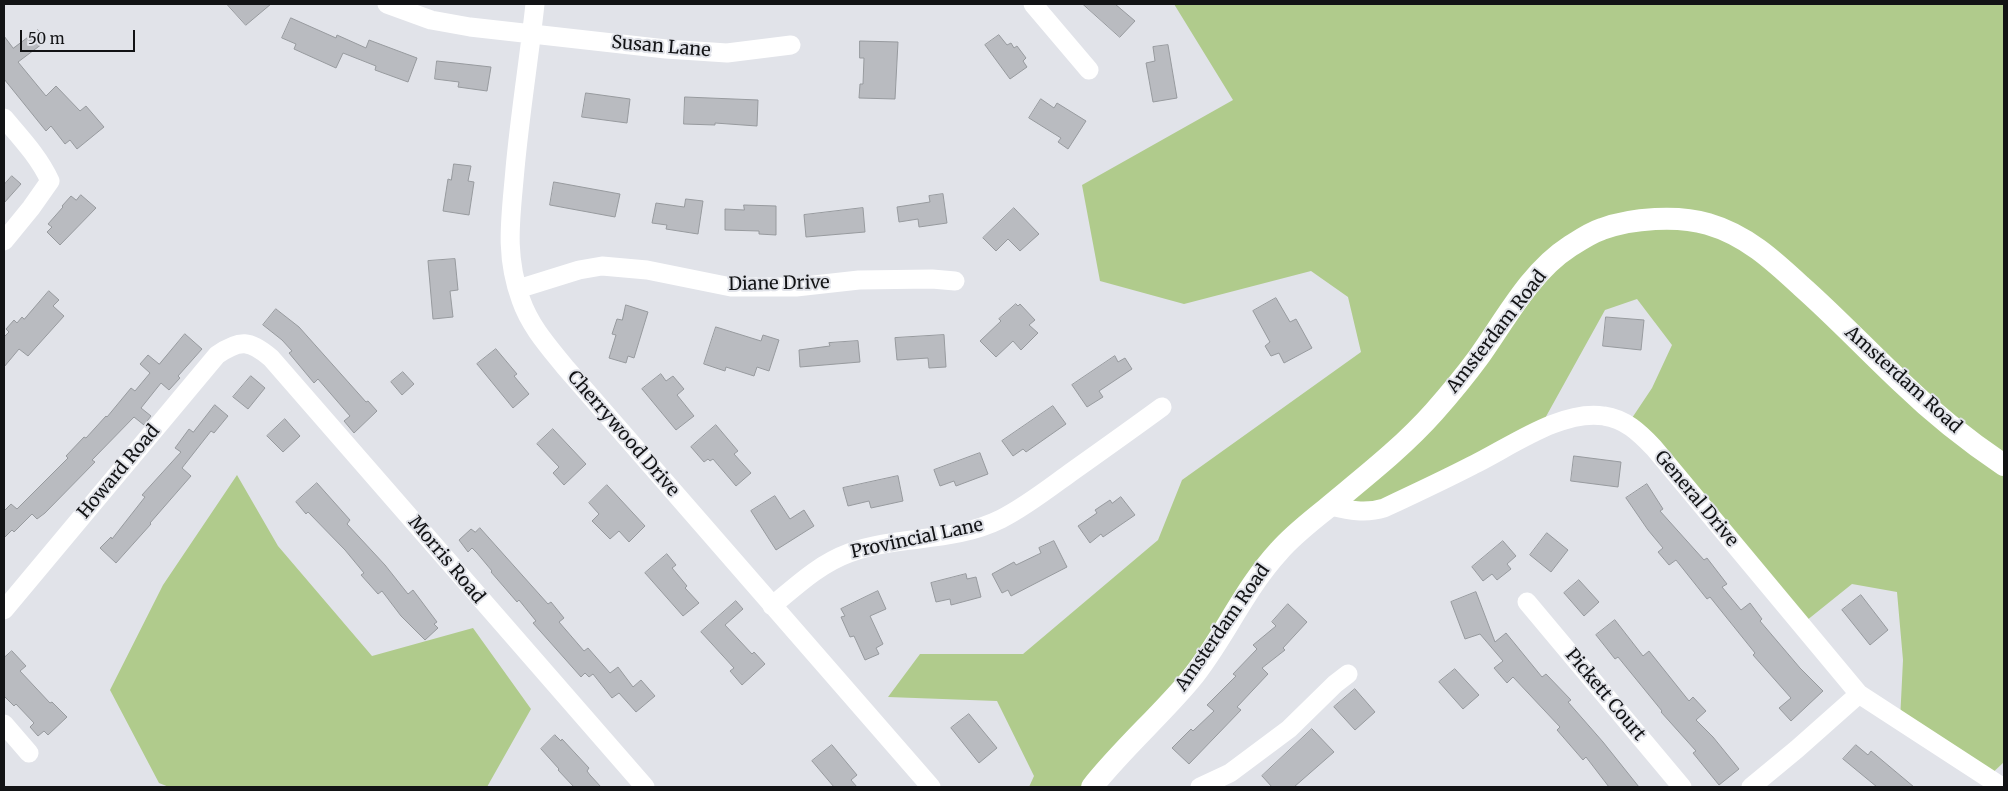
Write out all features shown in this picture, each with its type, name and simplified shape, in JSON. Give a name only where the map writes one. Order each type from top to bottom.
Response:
[{"type":"street","name":"Susan Lane","points":[[387,4],[431,20],[470,27],[666,50],[727,53],[791,45]]},
{"type":"street","name":"Cherrywood Drive","points":[[535,4],[517,150],[509,240],[512,264],[521,300],[533,325],[565,367],[930,787]]},
{"type":"street","points":[[1033,4],[1089,70]]},
{"type":"street","points":[[4,118],[30,149],[45,170],[50,181],[4,241]]},
{"type":"street","name":"Amsterdam Road","points":[[1092,787],[1109,766],[1191,679],[1267,565],[1281,548],[1389,456],[1425,422],[1476,360],[1513,306],[1539,275],[1565,250],[1602,229],[1625,223],[1669,219],[1707,223],[1731,232],[1768,255],[1930,409],[2004,466]]},
{"type":"street","name":"Diane Drive","points":[[518,289],[579,270],[602,266],[647,270],[731,287],[796,287],[859,280],[932,279],[955,281]]},
{"type":"street","name":"Howard Road","points":[[4,610],[217,355],[227,348],[241,343]]},
{"type":"street","name":"Morris Road","points":[[241,343],[259,348],[270,358],[645,787]]},
{"type":"street","name":"Provincial Lane","points":[[772,606],[820,568],[851,552],[875,546],[949,536],[1001,519],[1038,496],[1162,407]]},
{"type":"street","name":"General Drive","points":[[1330,506],[1354,511],[1375,511],[1538,431],[1568,419],[1592,415],[1615,418],[1638,432],[1654,448],[1859,694],[2002,787]]},
{"type":"street","name":"Pickett Court","points":[[1527,602],[1682,787]]},
{"type":"street","points":[[1200,787],[1230,773],[1289,728],[1334,684],[1348,674]]},
{"type":"street","points":[[1751,787],[1859,694]]},
{"type":"street","points":[[4,724],[29,753]]},
{"type":"green space","points":[[1174,4],[2004,4],[2004,762],[1987,778],[1900,721],[1903,660],[1897,592],[1852,584],[1801,625],[1628,424],[1652,388],[1672,345],[1637,299],[1605,310],[1538,431],[1384,508],[1330,506],[1092,787],[1029,787],[1034,776],[997,701],[888,697],[920,654],[1023,654],[1158,540],[1182,480],[1361,352],[1348,297],[1311,271],[1184,304],[1100,281],[1082,185],[1233,100]]},
{"type":"green space","points":[[237,475],[278,546],[372,656],[473,628],[531,709],[487,787],[169,787],[159,783],[110,690],[163,585]]},
{"type":"building","points":[[227,4],[271,4],[246,25]]},
{"type":"building","points":[[1083,4],[1115,4],[1135,21],[1120,37]]},
{"type":"building","points":[[291,18],[336,38],[337,35],[366,48],[369,40],[417,58],[408,82],[375,70],[376,66],[343,53],[336,68],[294,49],[296,44],[282,38]]},
{"type":"building","points":[[38,30],[46,41],[18,62],[46,96],[56,86],[80,111],[86,106],[104,127],[77,149],[70,140],[65,144],[51,126],[46,131],[4,79],[4,36],[13,48]]},
{"type":"building","points":[[999,35],[1007,45],[1011,43],[1014,48],[1017,46],[1026,58],[1023,61],[1027,67],[1010,79],[985,45]]},
{"type":"building","points":[[860,41],[898,42],[895,99],[859,98],[860,84],[863,84],[864,58],[860,58]]},
{"type":"building","points":[[1168,45],[1177,98],[1153,102],[1146,63],[1155,61],[1153,47]]},
{"type":"building","points":[[437,61],[491,67],[487,91],[458,87],[459,82],[435,79]]},
{"type":"building","points":[[586,93],[630,99],[627,123],[582,117]]},
{"type":"building","points":[[685,97],[758,100],[757,126],[715,123],[715,125],[684,124]]},
{"type":"building","points":[[1041,99],[1054,108],[1057,103],[1086,121],[1068,149],[1058,142],[1061,138],[1029,118]]},
{"type":"building","points":[[454,164],[471,166],[468,181],[474,182],[469,215],[443,211],[448,179],[451,180]]},
{"type":"building","points":[[12,176],[21,184],[4,203],[4,185]]},
{"type":"building","points":[[554,182],[620,194],[615,217],[550,205]]},
{"type":"building","points":[[943,194],[947,223],[919,227],[918,219],[899,222],[897,207],[930,202],[929,196]]},
{"type":"building","points":[[81,195],[96,208],[60,245],[47,232],[52,227],[48,224],[71,196],[76,200]]},
{"type":"building","points":[[686,199],[703,201],[698,234],[666,229],[667,225],[652,223],[656,203],[684,207]]},
{"type":"building","points":[[744,205],[776,206],[776,235],[759,234],[759,231],[725,230],[725,209],[744,210]]},
{"type":"building","points":[[863,208],[865,232],[806,237],[804,215]]},
{"type":"building","points":[[1014,208],[1039,234],[1020,251],[1008,239],[996,251],[983,238]]},
{"type":"building","points":[[455,259],[458,290],[450,291],[453,317],[433,319],[428,261]]},
{"type":"building","points":[[49,291],[59,300],[53,306],[64,316],[28,356],[19,349],[4,367],[4,337],[9,332],[6,329],[14,320],[17,323],[22,317],[24,319]]},
{"type":"building","points":[[1276,298],[1290,322],[1296,319],[1312,348],[1284,363],[1279,353],[1271,356],[1265,346],[1270,342],[1253,311]]},
{"type":"building","points":[[1016,304],[1018,306],[1020,304],[1035,320],[1029,325],[1038,333],[1021,350],[1013,341],[996,357],[980,341],[1001,321],[999,319]]},
{"type":"building","points":[[626,305],[648,312],[634,358],[628,356],[626,363],[609,358],[616,335],[612,334],[617,319],[622,320]]},
{"type":"building","points":[[276,309],[299,327],[366,402],[368,401],[377,411],[354,433],[344,421],[350,416],[318,379],[314,383],[289,353],[292,351],[282,340],[263,325]]},
{"type":"building","points":[[1606,317],[1644,320],[1641,350],[1603,346]]},
{"type":"building","points":[[716,327],[761,341],[763,335],[779,340],[769,371],[757,367],[754,376],[726,367],[725,371],[704,364]]},
{"type":"building","points":[[185,334],[202,349],[178,376],[180,378],[169,390],[161,383],[141,408],[151,416],[144,425],[134,417],[92,460],[95,462],[45,513],[37,519],[32,514],[14,532],[12,530],[4,538],[4,511],[11,504],[17,509],[68,458],[66,456],[84,437],[86,438],[107,417],[131,388],[135,391],[150,373],[140,364],[148,355],[159,364]]},
{"type":"building","points":[[944,335],[946,367],[929,368],[928,358],[897,360],[895,338]]},
{"type":"building","points":[[858,341],[860,362],[800,367],[799,350],[830,346],[829,343]]},
{"type":"building","points":[[496,349],[517,374],[514,376],[529,394],[513,408],[477,364]]},
{"type":"building","points":[[1115,356],[1118,362],[1125,358],[1132,369],[1099,391],[1103,397],[1087,407],[1072,385]]},
{"type":"building","points":[[403,372],[414,384],[402,395],[391,382]]},
{"type":"building","points":[[661,374],[666,381],[673,376],[684,389],[677,395],[694,416],[676,430],[642,389]]},
{"type":"building","points":[[251,376],[265,388],[248,409],[233,397]]},
{"type":"building","points":[[215,405],[228,416],[214,433],[211,431],[182,468],[191,476],[116,563],[100,548],[111,537],[112,539],[145,497],[142,495],[181,452],[175,448],[189,429],[193,432]]},
{"type":"building","points":[[1053,406],[1066,424],[1026,452],[1023,449],[1013,456],[1002,441]]},
{"type":"building","points":[[285,419],[300,436],[283,452],[267,436]]},
{"type":"building","points":[[716,425],[738,451],[734,454],[751,473],[736,486],[713,459],[710,461],[708,459],[704,462],[691,447]]},
{"type":"building","points":[[553,429],[586,464],[564,485],[553,473],[559,467],[537,444]]},
{"type":"building","points":[[980,453],[988,474],[956,486],[954,481],[940,486],[934,470]]},
{"type":"building","points":[[1574,456],[1621,462],[1618,487],[1571,481]]},
{"type":"building","points":[[898,476],[903,501],[871,508],[869,501],[848,506],[843,488]]},
{"type":"building","points":[[317,483],[350,520],[347,524],[385,565],[408,594],[413,590],[437,622],[434,624],[438,628],[425,640],[401,616],[382,591],[378,594],[361,575],[364,573],[345,550],[308,512],[306,514],[296,502]]},
{"type":"building","points":[[1647,484],[1663,509],[1660,511],[1704,560],[1707,558],[1727,584],[1722,587],[1741,610],[1750,603],[1762,619],[1760,621],[1800,668],[1823,691],[1791,721],[1779,708],[1791,698],[1753,655],[1755,653],[1710,597],[1707,599],[1676,560],[1669,565],[1658,552],[1663,548],[1626,498]]},
{"type":"building","points":[[607,485],[645,526],[629,542],[619,531],[610,539],[592,521],[599,514],[589,503]]},
{"type":"building","points":[[775,496],[790,519],[804,510],[814,526],[776,550],[751,511]]},
{"type":"building","points":[[1121,497],[1135,515],[1103,537],[1101,534],[1090,543],[1078,526],[1097,513],[1095,510],[1110,500],[1112,503]]},
{"type":"building","points":[[480,528],[548,604],[551,602],[564,618],[559,622],[584,651],[588,648],[610,673],[618,667],[633,687],[641,680],[655,696],[636,712],[619,693],[612,698],[593,674],[589,677],[585,673],[581,677],[533,623],[536,621],[519,600],[517,602],[472,548],[468,552],[459,540],[471,529],[475,532]]},
{"type":"building","points":[[1547,533],[1568,550],[1551,572],[1530,555]]},
{"type":"building","points":[[1054,541],[1067,567],[1011,596],[1008,590],[1002,593],[992,574],[1014,562],[1016,565],[1041,553],[1039,548]]},
{"type":"building","points":[[1503,541],[1516,556],[1507,564],[1511,569],[1497,580],[1492,574],[1483,581],[1472,567]]},
{"type":"building","points":[[667,554],[676,565],[672,568],[687,586],[685,588],[699,603],[683,616],[645,573]]},
{"type":"building","points":[[966,574],[967,579],[976,577],[981,597],[951,605],[950,599],[936,602],[931,583]]},
{"type":"building","points":[[1579,580],[1599,602],[1584,616],[1564,593]]},
{"type":"building","points":[[878,591],[886,609],[870,616],[883,644],[876,648],[879,654],[865,660],[854,636],[850,637],[841,617],[845,616],[841,609]]},
{"type":"building","points":[[1476,592],[1495,642],[1506,633],[1542,677],[1546,674],[1571,700],[1568,702],[1639,787],[1609,787],[1586,757],[1583,760],[1557,730],[1560,727],[1513,677],[1507,683],[1494,668],[1503,661],[1480,634],[1465,639],[1451,602]]},
{"type":"building","points":[[1861,595],[1888,630],[1870,645],[1842,610]]},
{"type":"building","points":[[736,601],[743,609],[725,625],[752,654],[754,652],[765,664],[742,685],[730,671],[734,668],[701,632]]},
{"type":"building","points":[[1288,604],[1307,622],[1283,648],[1285,650],[1262,668],[1268,674],[1237,707],[1241,710],[1189,764],[1172,748],[1191,729],[1193,731],[1214,711],[1207,705],[1236,676],[1233,674],[1257,649],[1253,645],[1276,626],[1272,622]]},
{"type":"building","points":[[1615,620],[1643,656],[1649,651],[1689,701],[1693,697],[1706,711],[1696,720],[1713,737],[1739,769],[1719,785],[1693,753],[1696,751],[1661,712],[1618,657],[1615,659],[1596,635]]},
{"type":"building","points":[[12,651],[26,666],[20,671],[50,703],[52,702],[67,717],[48,735],[44,731],[38,736],[30,727],[34,723],[16,704],[14,706],[4,696],[4,658]]},
{"type":"building","points":[[1455,669],[1479,695],[1463,709],[1439,682]]},
{"type":"building","points":[[1355,689],[1375,712],[1355,730],[1334,707]]},
{"type":"building","points":[[969,714],[997,748],[979,763],[951,728]]},
{"type":"building","points":[[1312,729],[1334,752],[1294,787],[1272,787],[1262,776]]},
{"type":"building","points":[[555,735],[561,741],[562,739],[589,768],[587,771],[601,787],[574,787],[558,770],[541,749]]},
{"type":"building","points":[[832,745],[857,775],[851,780],[857,787],[834,787],[812,761]]},
{"type":"building","points":[[1856,745],[1868,755],[1871,751],[1914,787],[1877,787],[1843,759]]}]
